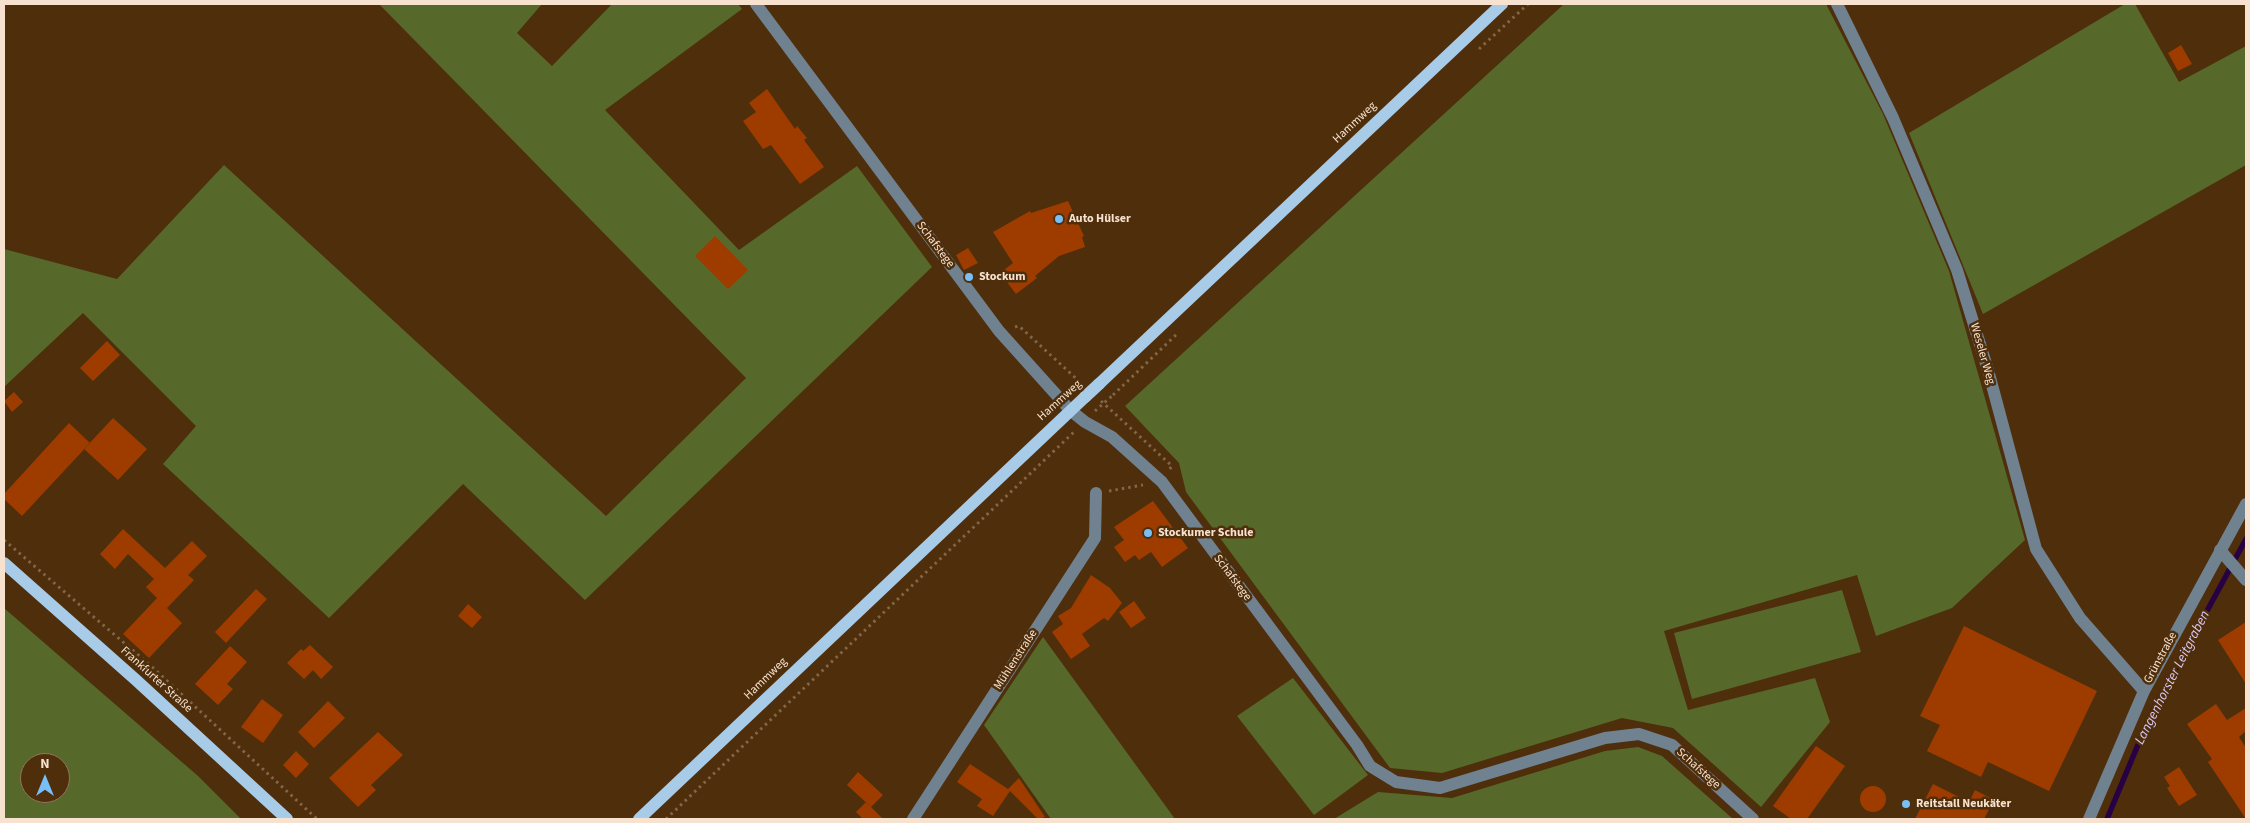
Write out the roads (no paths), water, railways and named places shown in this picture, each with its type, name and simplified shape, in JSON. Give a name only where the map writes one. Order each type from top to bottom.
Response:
[{"type":"main road","name":"Hammweg","points":[[639,819],[1502,4]]},
{"type":"main road","name":"Frankfurter Straße","points":[[4,563],[136,680],[287,819]]},
{"type":"street","name":"Schafstege","points":[[756,4],[999,331],[1070,410],[1085,422],[1112,437],[1162,482],[1357,745],[1370,766],[1396,782],[1440,788],[1605,738],[1639,734],[1672,745],[1754,819]]},
{"type":"street","name":"Weseler Weg","points":[[1837,4],[1893,118],[1957,270],[1988,370],[2036,549],[2080,618],[2144,691]]},
{"type":"street","name":"Mühlenstraße","points":[[913,819],[1095,538],[1096,494]]},
{"type":"street","name":"Grünstraße","points":[[2089,819],[2144,691],[2246,504]]},
{"type":"street","points":[[2220,550],[2246,580]]},
{"type":"waterway","name":"Langenhorster Leitgraben","points":[[2107,819],[2150,716],[2246,539]]},
{"type":"place","name":"Auto Hülser","points":[[1059,219]]},
{"type":"place","name":"Stockum","points":[[969,277]]},
{"type":"place","name":"Stockumer Schule","points":[[1148,533]]},
{"type":"place","name":"Reitstall Neukäter","points":[[1906,804]]}]
